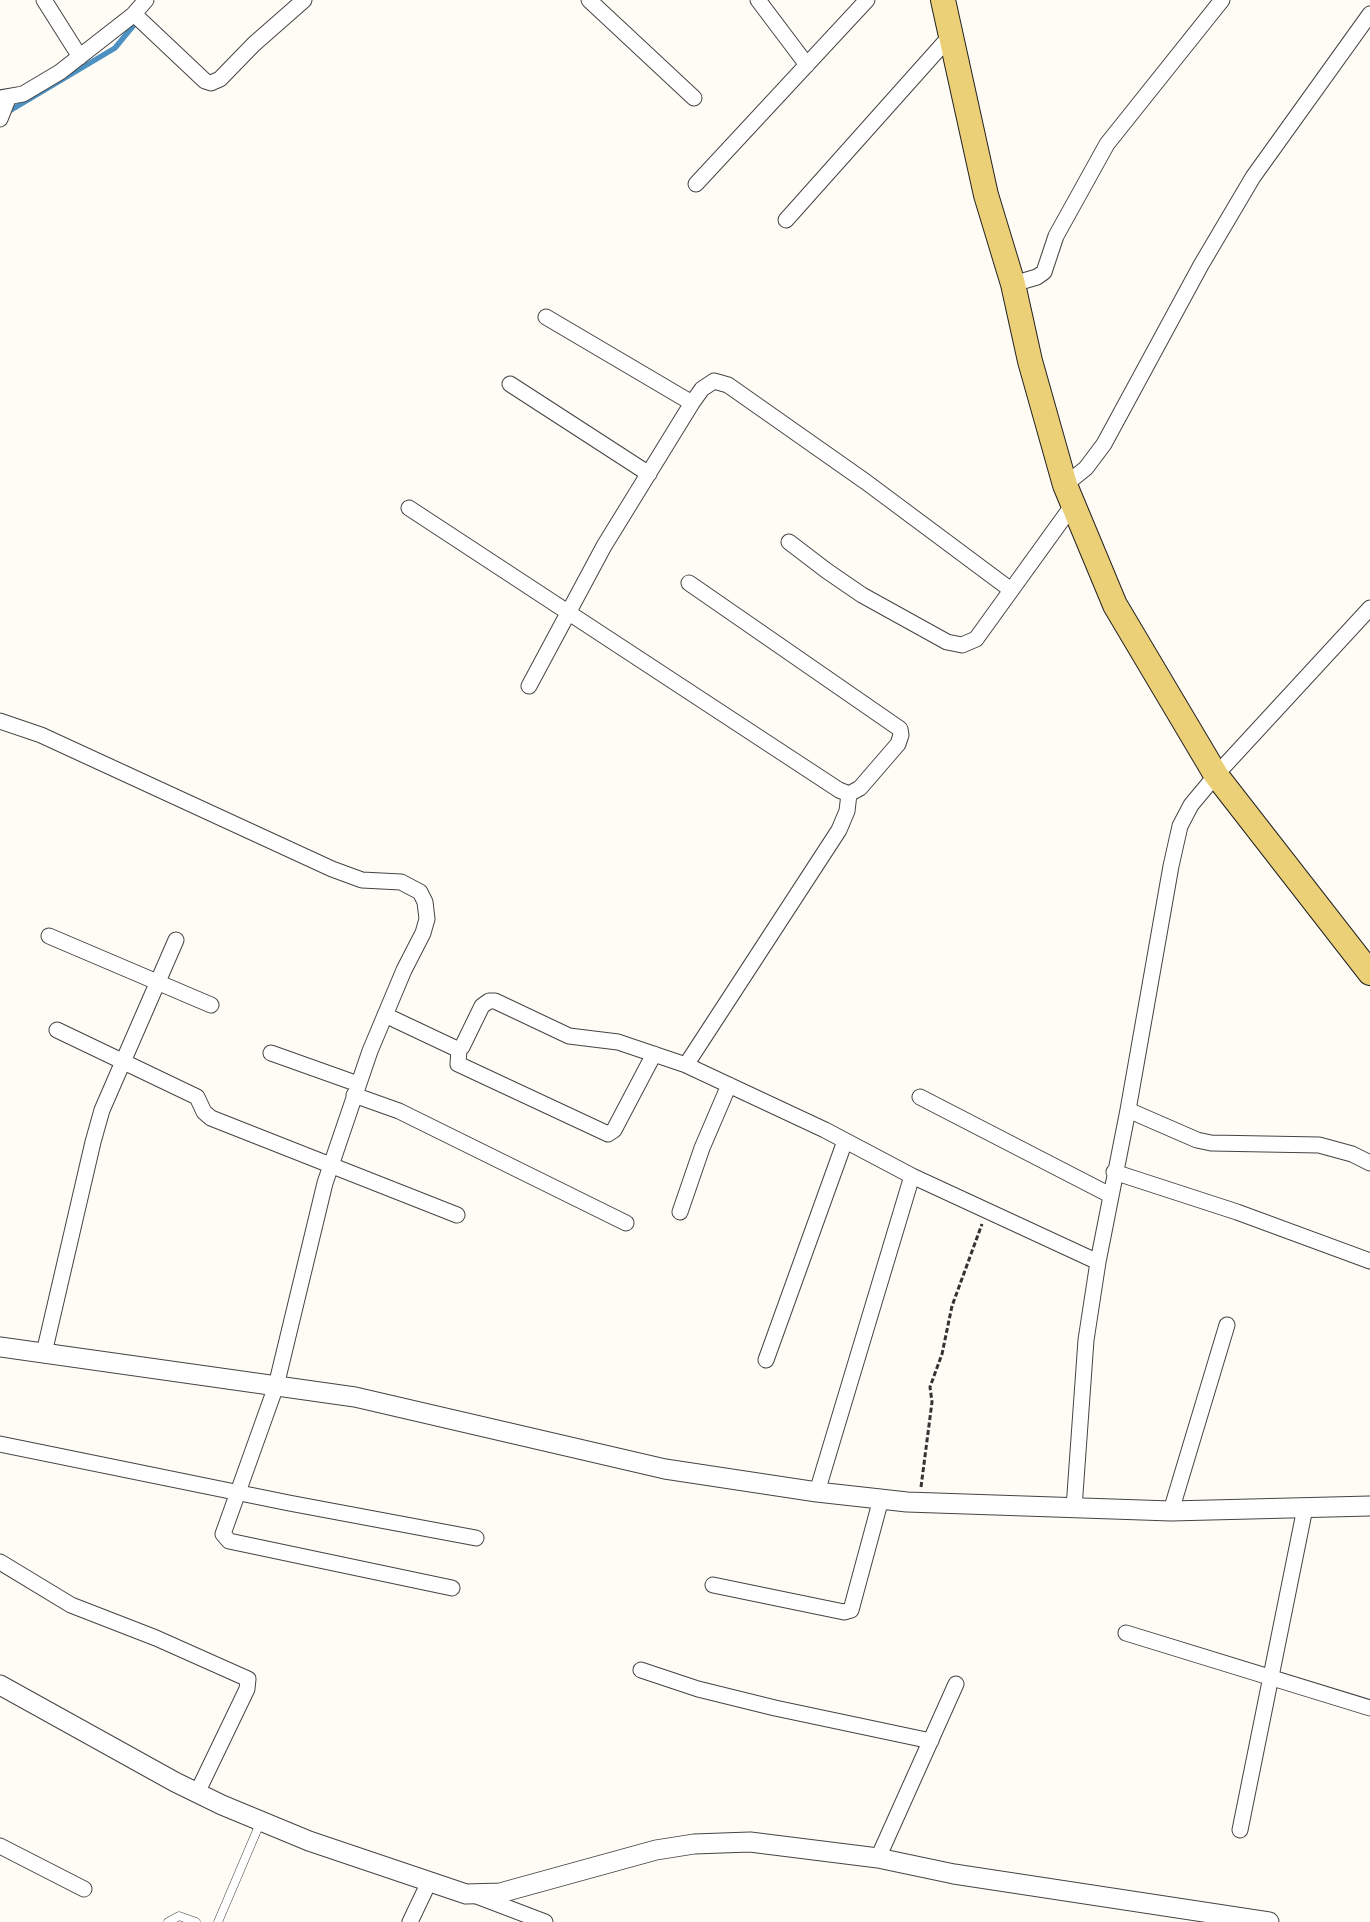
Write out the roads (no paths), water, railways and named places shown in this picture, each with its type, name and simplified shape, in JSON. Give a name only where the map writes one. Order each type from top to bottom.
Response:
[{"type":"main road","points":[[943,0],[986,195],[1013,284],[1030,361],[1069,496],[1115,605],[1216,775],[1370,973]]},
{"type":"street","points":[[44,0],[80,57]]},
{"type":"street","points":[[3,106],[31,91],[140,19],[146,0]]},
{"type":"street","points":[[140,19],[205,81],[211,83],[220,79],[254,44],[304,0]]},
{"type":"street","points":[[589,0],[694,98]]},
{"type":"street","points":[[758,0],[807,64]]},
{"type":"street","points":[[696,184],[867,0]]},
{"type":"street","points":[[1013,284],[1037,277],[1044,272],[1056,236],[1107,144],[1222,0]]},
{"type":"street","points":[[790,542],[862,595],[955,645],[968,644],[976,639],[1010,590],[1086,468],[1104,444],[1201,265],[1253,176],[1370,14]]},
{"type":"street","points":[[786,220],[952,34]]},
{"type":"street","points":[[546,317],[692,403]]},
{"type":"street","points":[[530,686],[604,546],[692,403],[710,383],[723,382],[866,482],[1010,590]]},
{"type":"street","points":[[510,384],[649,474]]},
{"type":"street","points":[[409,508],[838,790],[849,794],[860,788],[898,744],[901,735],[900,730],[689,583]]},
{"type":"street","points":[[1074,1508],[1086,1340],[1098,1262],[1180,826],[1191,805],[1216,775],[1370,608]]},
{"type":"street","points":[[0,721],[41,735],[332,869],[362,880],[401,882],[420,892],[425,902],[428,919],[385,1015],[356,1089],[332,1164],[276,1386],[223,1534],[229,1541],[452,1588]]},
{"type":"street","points":[[686,1065],[839,830],[847,811],[849,794]]},
{"type":"street","points":[[49,936],[211,1005]]},
{"type":"street","points":[[44,1353],[102,1110],[176,940]]},
{"type":"street","points":[[654,1054],[614,1130],[608,1134],[458,1064],[459,1049],[462,1047],[482,1006],[493,1001],[569,1036],[618,1042],[654,1054],[686,1065],[845,1140],[912,1176],[1098,1262]]},
{"type":"street","points":[[385,1015],[459,1049]]},
{"type":"street","points":[[57,1030],[197,1097],[204,1112],[211,1118],[332,1164],[457,1215]]},
{"type":"street","points":[[271,1053],[356,1089],[626,1223]]},
{"type":"street","points":[[680,1212],[702,1148],[728,1085]]},
{"type":"street","points":[[920,1097],[1110,1195]]},
{"type":"street","points":[[1128,1110],[1197,1140],[1211,1143],[1319,1145],[1352,1154],[1370,1163]]},
{"type":"street","points":[[766,1360],[845,1140]]},
{"type":"street","points":[[1114,1172],[1237,1212],[1370,1261]]},
{"type":"street","points":[[817,1492],[912,1176]]},
{"type":"street","points":[[1172,1511],[1227,1325]]},
{"type":"street","points":[[0,1347],[354,1397],[665,1469],[817,1492],[920,1502],[1172,1511],[1370,1506]]},
{"type":"street","points":[[0,1444],[476,1538]]},
{"type":"street","points":[[713,1585],[844,1612],[851,1610],[881,1499]]},
{"type":"street","points":[[1240,1830],[1305,1508]]},
{"type":"street","points":[[0,1562],[71,1605],[156,1638],[248,1679],[246,1689],[197,1792]]},
{"type":"street","points":[[1126,1633],[1270,1679],[1370,1708]]},
{"type":"street","points":[[641,1670],[698,1689],[775,1708],[931,1741]]},
{"type":"street","points":[[878,1858],[956,1684]]},
{"type":"street","points":[[0,1685],[197,1792],[261,1821],[309,1841],[457,1892],[474,1895],[500,1893],[656,1850],[694,1844],[750,1842],[878,1858],[954,1874],[1268,1922]]},
{"type":"street","points":[[0,1846],[84,1889]]},
{"type":"street","points":[[410,1922],[429,1882]]},
{"type":"street","points":[[474,1895],[505,1916],[545,1922]]},
{"type":"lane","points":[[218,1922],[261,1821]]},
{"type":"lane","points":[[168,1922],[179,1916],[196,1922]]},
{"type":"waterway","points":[[6,113],[115,48],[138,20]]}]
